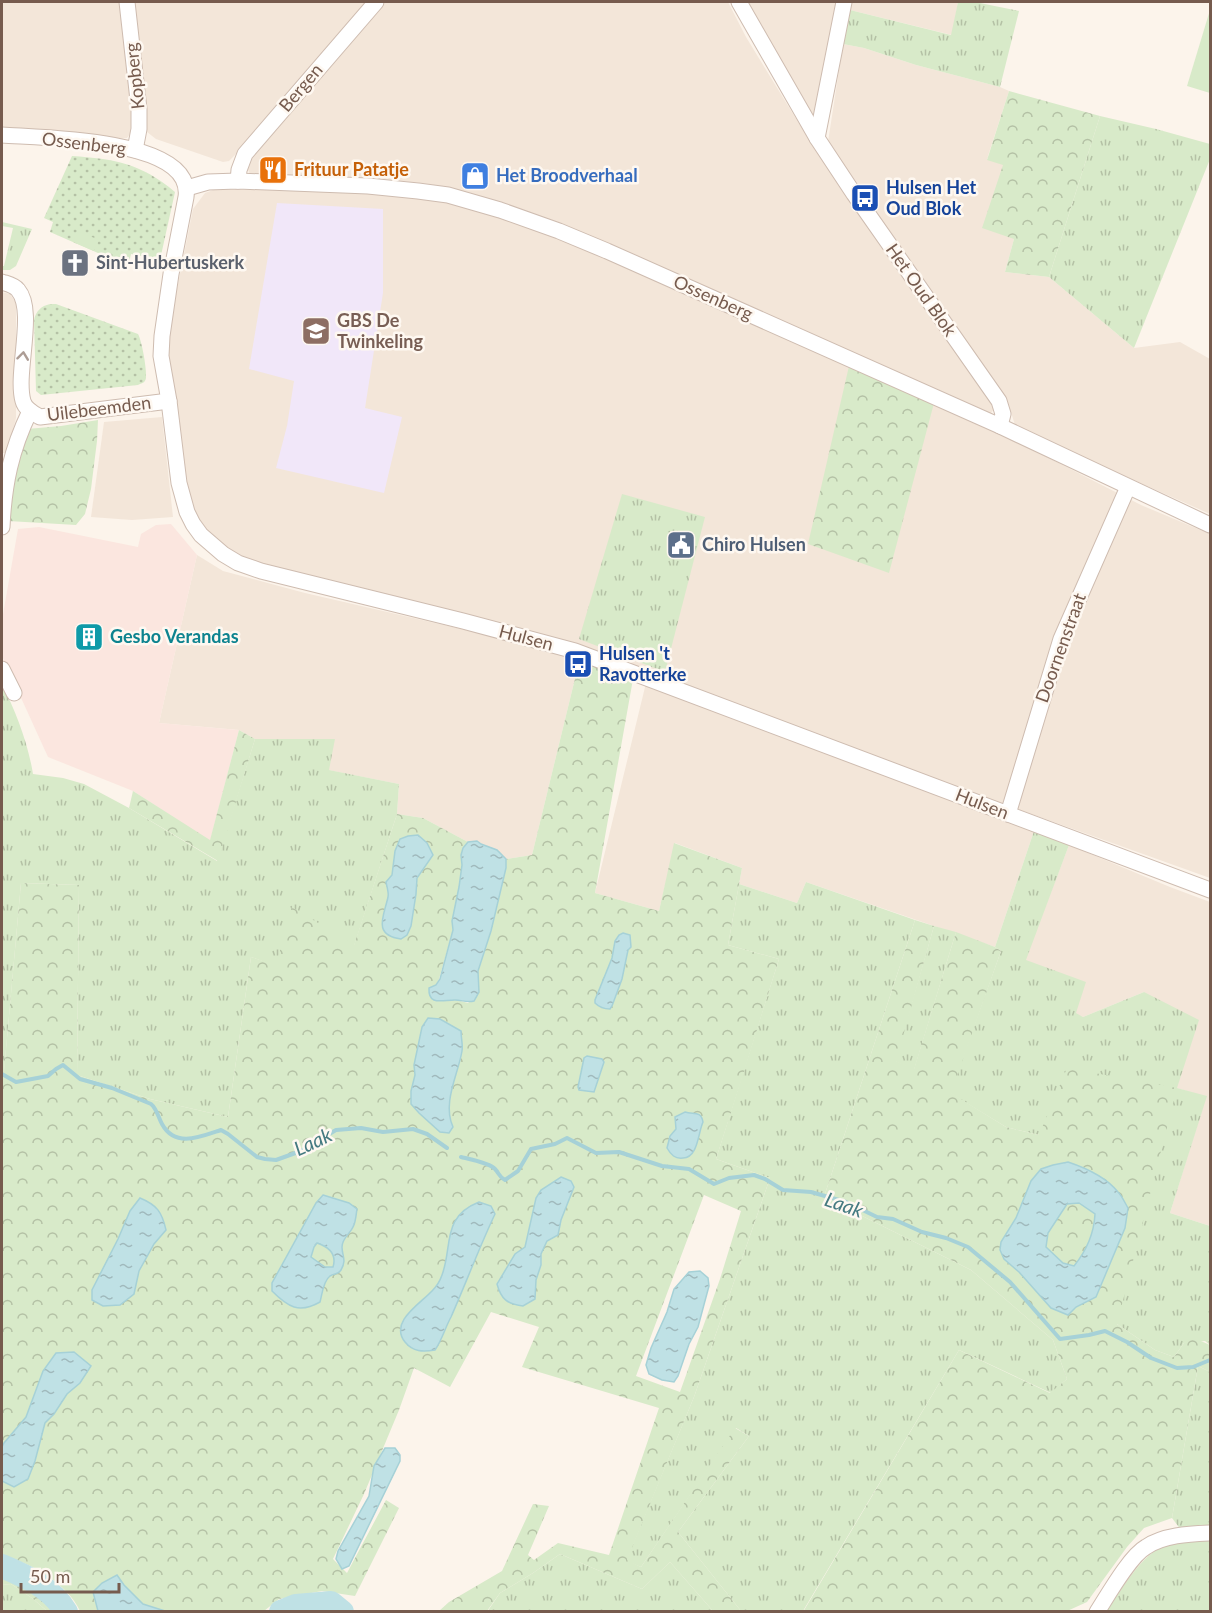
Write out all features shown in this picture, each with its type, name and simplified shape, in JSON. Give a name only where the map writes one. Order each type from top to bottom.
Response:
[{"type":"street","name":"Kopberg","points":[[127,2],[139,109],[139,129],[135,150]]},
{"type":"street","name":"Bergen","points":[[238,181],[245,154],[376,2]]},
{"type":"street","name":"Het Oud Blok","points":[[739,2],[817,138],[999,401],[1003,414],[1000,426]]},
{"type":"street","points":[[817,138],[844,2]]},
{"type":"street","name":"Ossenberg","points":[[2,135],[111,145],[135,150],[169,164],[183,178],[187,188],[208,182],[238,181],[395,188],[448,195],[500,210],[607,251],[1000,426],[1210,525]]},
{"type":"street","name":"Hulsen","points":[[187,188],[171,274],[161,356],[179,483],[187,512],[193,524],[209,544],[223,554],[238,563],[261,571],[575,651],[1210,890]]},
{"type":"street","name":"Uilebeemden","points":[[2,282],[16,288],[24,303],[25,339],[21,375],[23,403],[30,411],[40,417],[169,401]]},
{"type":"street","name":"Uilebeemden","points":[[2,527],[8,469],[30,411]]},
{"type":"street","name":"Doornenstraat","points":[[1008,814],[1061,639],[1128,487]]},
{"type":"street","points":[[2,669],[14,693]]},
{"type":"street","points":[[1097,1611],[1128,1565],[1144,1547],[1187,1534],[1210,1533]]},
{"type":"shaded area","points":[[2,2],[122,2],[133,89],[132,131],[127,138],[114,139],[2,129]]},
{"type":"shaded area","points":[[134,2],[369,2],[234,156],[229,161],[223,162],[156,139],[147,132]]},
{"type":"shaded area","points":[[385,2],[728,2],[746,37],[826,165],[993,403],[994,409],[991,413],[982,412],[597,239],[524,210],[466,192],[429,184],[392,180],[250,174],[247,168],[249,160]]},
{"type":"shaded area","points":[[747,2],[837,2],[816,122]]},
{"type":"shaded area","points":[[851,2],[958,2],[952,35],[850,10]]},
{"type":"shaded area","points":[[843,44],[864,48],[1009,91],[987,159],[1003,164],[1014,239],[1005,272],[1049,277],[1134,348],[1180,342],[1210,359],[1210,514],[1026,432],[1015,425],[1009,406],[868,204],[828,142]]},
{"type":"shaded area","points":[[216,189],[390,193],[458,203],[543,231],[978,422],[1141,505],[1210,534],[1210,878],[998,802],[579,645],[255,562],[222,546],[206,530],[188,496],[168,352],[176,294],[193,209],[205,193]]},
{"type":"shaded area","name":"GBS De Twinkeling","points":[[277,203],[383,209],[383,293],[365,408],[402,417],[384,493],[276,468],[287,426],[294,381],[249,369]]},
{"type":"shaded area","points":[[2,292],[10,294],[16,303],[16,418],[7,453],[2,453]]},
{"type":"shaded area","points":[[162,417],[173,517],[132,520],[91,517],[104,422]]},
{"type":"shaded area","points":[[171,524],[197,555],[159,723],[239,730],[210,841],[133,791],[48,757],[2,656],[2,620],[18,529],[39,527],[138,547],[141,534],[156,525]]},
{"type":"shaded area","points":[[197,555],[223,571],[305,593],[580,658],[532,855],[506,859],[497,850],[477,841],[468,842],[423,818],[397,814],[399,784],[328,770],[334,739],[255,739],[239,730],[159,723]]},
{"type":"shaded area","points":[[646,683],[1034,831],[995,947],[806,882],[797,903],[739,884],[742,868],[675,843],[659,911],[595,893]]},
{"type":"shaded area","points":[[1069,845],[1210,902],[1210,1226],[1170,1213],[1206,1097],[1177,1088],[1144,992],[1083,1017],[1076,1014],[1025,960]]},
{"type":"green space","points":[[958,2],[975,2],[1019,11],[1000,87],[843,44],[850,10],[951,35]]},
{"type":"green space","points":[[1210,10],[1210,93],[1187,86]]},
{"type":"green space","points":[[1009,91],[1100,116],[1049,277],[1005,272],[1014,239],[982,228],[1003,165],[987,160]]},
{"type":"green space","points":[[1100,116],[1210,144],[1210,159],[1134,348],[1049,277]]},
{"type":"green space","points":[[72,156],[126,164],[163,182],[175,192],[160,260],[131,254],[129,263],[122,268],[114,260],[50,232],[53,222],[44,218]]},
{"type":"green space","points":[[2,222],[32,229],[16,266],[10,270],[2,270],[2,266],[4,266],[13,228],[2,226]]},
{"type":"green space","points":[[78,231],[99,240],[94,251],[73,242]]},
{"type":"green space","points":[[56,304],[138,334],[145,362],[145,381],[138,385],[41,395],[36,391],[34,320],[39,309]]},
{"type":"green space","points":[[849,366],[934,403],[889,573],[808,544]]},
{"type":"green space","points":[[98,420],[91,489],[85,514],[76,525],[8,521],[12,472],[27,429]]},
{"type":"green space","points":[[622,494],[705,517],[665,672],[579,639]]},
{"type":"green space","points":[[580,658],[633,679],[595,893],[659,911],[674,843],[742,868],[728,945],[779,959],[716,1159],[770,1178],[694,1397],[627,1560],[641,1567],[735,1428],[749,1436],[678,1532],[741,1611],[713,1611],[670,1562],[642,1589],[560,1554],[500,1593],[487,1611],[439,1611],[449,1602],[502,1571],[533,1504],[549,1506],[528,1555],[534,1560],[558,1543],[609,1555],[659,1408],[522,1367],[539,1327],[491,1312],[450,1387],[414,1368],[364,1494],[333,1559],[347,1573],[386,1500],[399,1508],[355,1596],[322,1591],[279,1599],[264,1611],[80,1611],[75,1601],[58,1583],[24,1563],[2,1556],[2,1071],[4,1071],[21,883],[79,885],[77,1075],[150,1099],[228,1117],[251,957],[276,965],[292,907],[354,945],[397,814],[423,818],[468,842],[461,855],[462,865],[452,921],[453,930],[436,985],[438,1001],[457,1000],[468,1003],[479,992],[478,971],[491,931],[506,868],[506,859],[532,855]],"holes":[[[422,1027],[461,1031],[460,1058],[449,1101],[450,1122],[440,1132],[419,1113],[411,1091]],[[704,1195],[741,1211],[720,1279],[680,1392],[636,1376]]]},
{"type":"green space","points":[[2,684],[21,728],[33,774],[63,778],[84,784],[217,861],[255,739],[335,739],[329,770],[399,784],[397,814],[354,946],[276,966],[251,957],[228,1117],[150,1099],[77,1075],[79,885],[21,883],[4,1072],[2,1071]]},
{"type":"green space","points":[[239,730],[255,739],[218,861],[129,808],[133,791],[210,840]]},
{"type":"green space","points":[[1034,831],[1069,845],[1026,960],[1086,982],[1076,1013],[1083,1017],[1144,992],[1199,1020],[1177,1088],[1207,1096],[1170,1213],[1210,1226],[1210,1345],[1205,1341],[1184,1343],[1174,1357],[1155,1350],[1117,1324],[1039,1135],[1006,1127],[950,1093],[1001,951],[995,947]]},
{"type":"green space","points":[[806,882],[915,920],[824,1197],[971,1270],[1053,1340],[1067,1379],[1051,1393],[959,1350],[803,1611],[741,1611],[678,1532],[749,1436],[736,1428],[641,1567],[626,1561],[694,1397],[770,1178],[716,1159],[779,959],[728,945],[739,884],[797,903]]},
{"type":"green space","points":[[915,920],[934,926],[896,1061],[914,1069],[956,932],[1001,951],[951,1093],[1006,1127],[1039,1135],[1067,1068],[1177,1088],[1117,1324],[1155,1350],[1174,1357],[1184,1343],[1194,1338],[1210,1345],[1210,1372],[1198,1366],[1172,1518],[1144,1528],[1127,1547],[1087,1602],[1065,1612],[803,1612],[959,1350],[1050,1393],[1067,1379],[1053,1340],[971,1270],[824,1197]]},
{"type":"green space","points":[[934,926],[956,932],[914,1070],[895,1061]]},
{"type":"green space","points":[[1198,1366],[1210,1372],[1210,1526],[1181,1530],[1172,1518]]},
{"type":"green space","points":[[1210,1539],[1210,1611],[1106,1612],[1132,1574],[1157,1550],[1170,1544]]},
{"type":"green space","points":[[560,1554],[642,1589],[670,1562],[713,1611],[487,1612],[500,1593]]},
{"type":"green space","points":[[2,1575],[31,1588],[54,1611],[47,1611],[11,1584],[2,1585]]},
{"type":"green space","points":[[11,1584],[47,1611],[2,1612],[2,1585]]},
{"type":"water","points":[[418,835],[427,843],[433,855],[417,878],[411,926],[407,935],[401,939],[392,937],[383,929],[388,895],[386,882],[392,875],[395,851],[400,839]]},
{"type":"water","points":[[477,841],[497,850],[506,859],[506,868],[491,931],[478,971],[479,992],[471,1002],[433,1000],[429,994],[429,988],[436,985],[440,979],[453,930],[452,921],[462,865],[461,855],[468,842]]},
{"type":"water","points":[[623,933],[630,935],[631,947],[628,950],[622,979],[612,1006],[610,1009],[604,1008],[598,1006],[595,1000],[612,958],[615,941]]},
{"type":"water","points":[[428,1018],[440,1019],[461,1031],[462,1051],[450,1099],[450,1118],[453,1127],[449,1133],[440,1132],[411,1104],[414,1065],[422,1027]]},
{"type":"water","points":[[587,1056],[602,1059],[604,1062],[594,1092],[579,1090],[578,1087],[584,1058]]},
{"type":"water","points":[[685,1112],[699,1114],[703,1122],[695,1150],[688,1157],[678,1158],[672,1155],[667,1148],[670,1136],[676,1129],[675,1117]]},
{"type":"water","points":[[1068,1162],[1095,1174],[1108,1182],[1121,1195],[1128,1208],[1125,1228],[1096,1297],[1076,1307],[1068,1315],[1051,1308],[1019,1272],[1004,1259],[1000,1250],[1001,1242],[1016,1218],[1031,1181],[1041,1169]],"holes":[[[1079,1203],[1095,1214],[1089,1242],[1074,1266],[1063,1263],[1046,1247],[1048,1233],[1067,1204]]]},
{"type":"water","points":[[561,1177],[571,1181],[574,1187],[561,1220],[558,1235],[547,1241],[541,1254],[535,1299],[523,1306],[513,1304],[503,1297],[497,1284],[515,1254],[525,1247],[536,1198],[541,1190]]},
{"type":"water","points":[[323,1195],[349,1203],[357,1209],[354,1225],[342,1244],[343,1267],[339,1273],[330,1276],[326,1281],[320,1302],[306,1308],[294,1307],[272,1291],[272,1283],[316,1203]],"holes":[[[317,1243],[333,1255],[333,1267],[325,1267],[311,1257]]]},
{"type":"water","points":[[140,1198],[151,1203],[158,1210],[166,1230],[154,1244],[139,1271],[134,1294],[120,1305],[103,1306],[92,1300],[92,1290],[130,1211]]},
{"type":"water","points":[[479,1202],[491,1206],[495,1214],[451,1317],[435,1350],[415,1349],[405,1342],[401,1335],[403,1321],[439,1282],[453,1224],[467,1208]]},
{"type":"water","points":[[700,1271],[708,1278],[709,1286],[698,1327],[674,1382],[662,1380],[649,1374],[646,1365],[651,1348],[667,1312],[674,1289],[689,1272]]},
{"type":"water","points":[[74,1352],[91,1366],[80,1383],[67,1394],[45,1423],[28,1479],[14,1487],[2,1481],[2,1447],[26,1417],[43,1371],[56,1353]]},
{"type":"water","points":[[385,1448],[395,1448],[400,1455],[400,1461],[349,1566],[342,1569],[336,1559],[338,1551],[369,1496],[374,1466]]},
{"type":"water","points":[[117,1575],[143,1604],[165,1611],[98,1611],[93,1592],[102,1583]]},
{"type":"waterway","name":"Laak","points":[[2,1074],[16,1082],[48,1076],[63,1065],[80,1079],[112,1088],[151,1104],[167,1131],[174,1136],[197,1138],[221,1130],[257,1157],[265,1159],[276,1160],[301,1151],[336,1130],[361,1128],[383,1132],[413,1129],[427,1134],[447,1148]]},
{"type":"waterway","name":"Laak","points":[[461,1157],[489,1165],[505,1180],[518,1171],[531,1149],[555,1144],[567,1138],[596,1153],[619,1152],[662,1166],[689,1169],[714,1184],[729,1178],[754,1175],[783,1190],[811,1192],[846,1202],[877,1217],[893,1219],[922,1232],[968,1247],[1010,1282],[1060,1339],[1105,1331],[1151,1358],[1177,1368],[1193,1367],[1210,1360]]},
{"type":"waterway","points":[[2,1566],[46,1590],[66,1612]]},
{"type":"waterway","points":[[281,1612],[296,1606],[331,1603],[342,1612]]},
{"type":"place","name":"Frituur Patatje","points":[[273,170]]},
{"type":"place","name":"Het Broodverhaal","points":[[475,176]]},
{"type":"place","name":"Hulsen Het Oud Blok","points":[[865,198]]},
{"type":"place","name":"Sint-Hubertuskerk","points":[[75,263]]},
{"type":"place","name":"GBS De Twinkeling","points":[[316,331]]},
{"type":"place","name":"Chiro Hulsen","points":[[681,545]]},
{"type":"place","name":"Gesbo Verandas","points":[[89,637]]},
{"type":"place","name":"Hulsen 't Ravotterke","points":[[578,664]]}]
